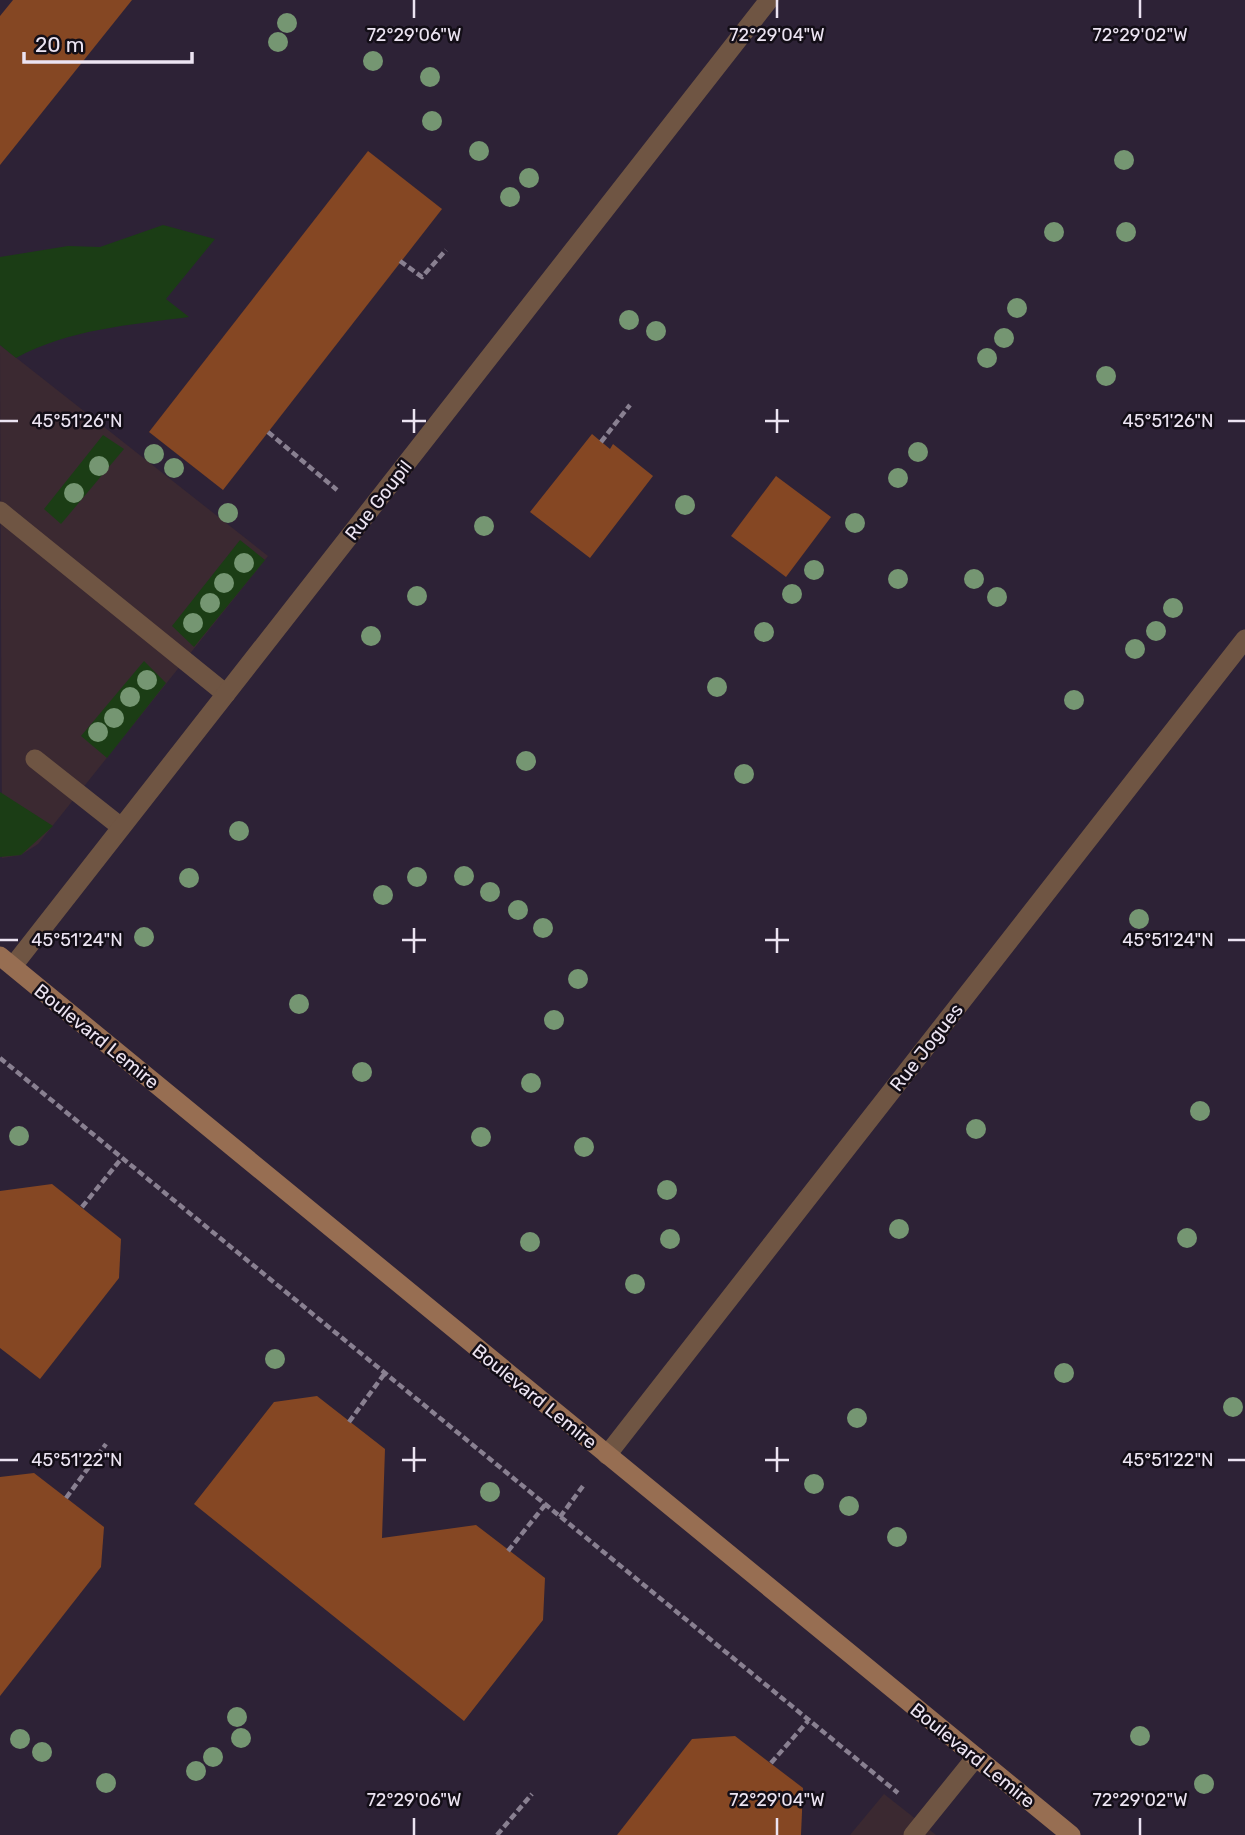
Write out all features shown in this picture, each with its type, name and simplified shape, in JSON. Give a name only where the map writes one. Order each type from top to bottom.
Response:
[{"type":"main road","name":"Boulevard Lemire","points":[[6,961],[1071,1835]]},
{"type":"street","name":"Rue Goupil","points":[[6,961],[121,827],[769,0]]},
{"type":"street","points":[[0,511],[226,694]]},
{"type":"street","name":"Rue Jogues","points":[[607,1455],[1245,639]]},
{"type":"street","points":[[35,759],[121,827]]},
{"type":"street","points":[[913,1835],[976,1757]]},
{"type":"path","points":[[400,261],[422,277],[446,250]]},
{"type":"path","points":[[601,442],[630,405]]},
{"type":"path","points":[[268,432],[367,514]]},
{"type":"path","points":[[0,1058],[906,1799]]},
{"type":"path","points":[[82,1208],[121,1159]]},
{"type":"path","points":[[349,1422],[384,1373]]},
{"type":"path","points":[[66,1498],[106,1444]]},
{"type":"path","points":[[508,1550],[545,1505]]},
{"type":"path","points":[[771,1763],[808,1721]]},
{"type":"path","points":[[497,1835],[531,1794]]},
{"type":"shaded area","points":[[0,345],[268,556],[38,844],[21,855],[2,858]]},
{"type":"shaded area","points":[[884,1794],[936,1835],[850,1835]]},
{"type":"green space","points":[[163,225],[215,239],[166,299],[189,317],[78,334],[36,348],[16,358],[0,345],[0,257],[68,246],[100,247]]},
{"type":"green space","points":[[103,435],[124,449],[61,524],[44,509]]},
{"type":"green space","points":[[240,540],[265,560],[194,647],[172,626]]},
{"type":"green space","points":[[144,661],[166,683],[107,758],[81,736]]},
{"type":"green space","points":[[0,792],[53,826],[21,855],[0,857]]},
{"type":"building","points":[[13,0],[132,0],[0,165],[0,16]]},
{"type":"building","points":[[368,151],[442,209],[223,490],[149,432]]},
{"type":"building","points":[[592,434],[610,449],[613,444],[653,476],[590,558],[530,512]]},
{"type":"building","points":[[776,476],[831,517],[786,577],[731,536]]},
{"type":"building","points":[[52,1184],[121,1239],[119,1278],[40,1379],[0,1348],[0,1191]]},
{"type":"building","points":[[317,1396],[385,1449],[382,1538],[476,1525],[545,1578],[543,1620],[464,1721],[194,1504],[274,1402]]},
{"type":"building","points":[[34,1473],[104,1527],[101,1567],[0,1696],[0,1477]]},
{"type":"building","points":[[735,1736],[803,1788],[801,1835],[617,1835],[692,1739]]}]
